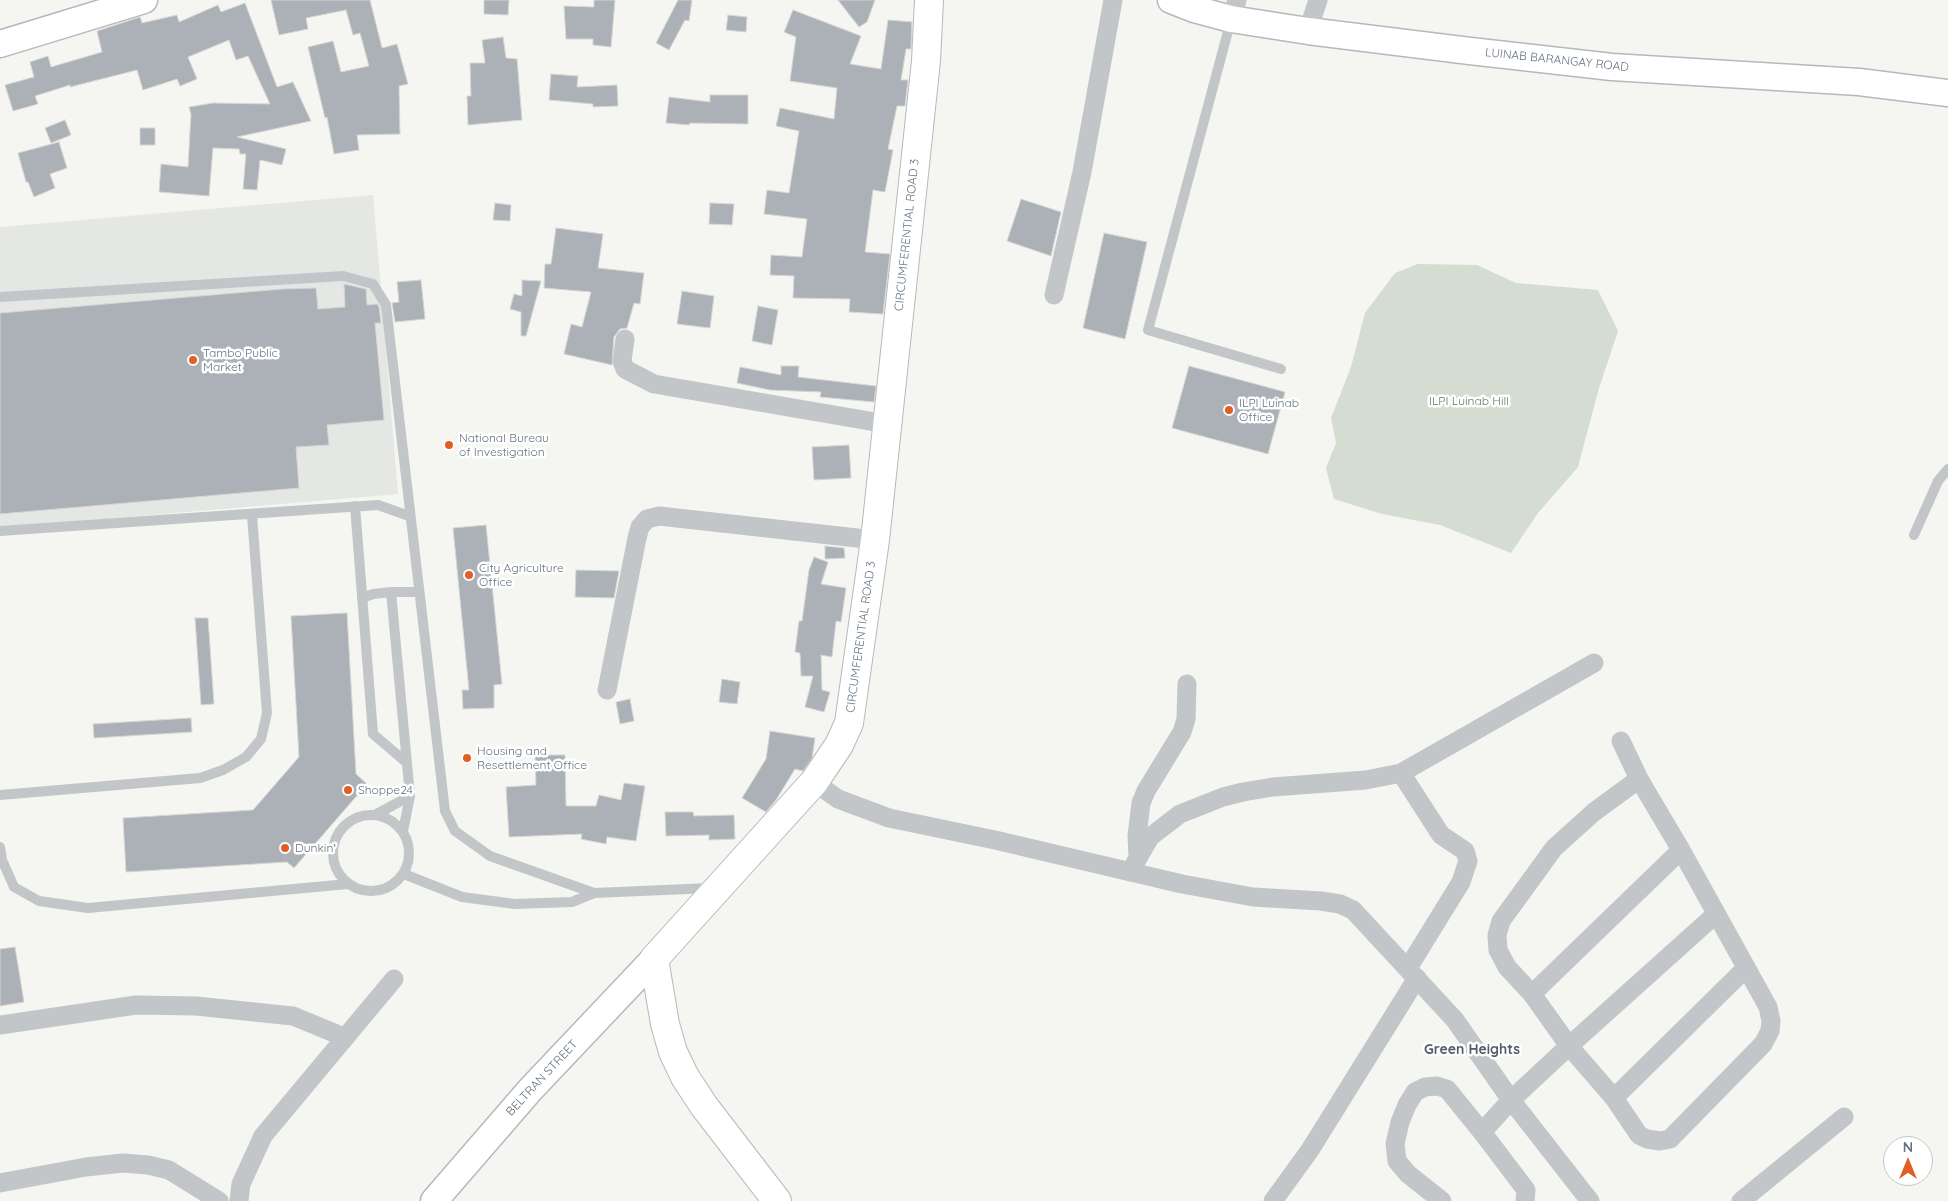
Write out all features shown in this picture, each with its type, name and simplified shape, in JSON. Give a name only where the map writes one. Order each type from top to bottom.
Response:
[{"type":"main road","name":"CIRCUMFERENTIAL ROAD 3","points":[[654,959],[814,782],[839,745],[849,722],[875,540],[926,61],[929,0]]},
{"type":"main road","points":[[654,959],[665,1024],[673,1052],[704,1106],[776,1201]]},
{"type":"street","points":[[0,44],[144,0]]},
{"type":"street","points":[[1054,295],[1082,172],[1113,0]]},
{"type":"street","name":"LUINAB BARANGAY ROAD","points":[[1171,0],[1194,9],[1234,9],[1308,31],[1612,67],[1859,82],[1948,93]]},
{"type":"street","points":[[1308,31],[1318,0]]},
{"type":"street","points":[[625,339],[622,361],[625,369],[654,384],[887,424]]},
{"type":"street","points":[[607,690],[637,538],[640,527],[647,519],[659,516],[875,540]]},
{"type":"street","points":[[1134,864],[1150,836],[1180,814],[1223,797],[1273,787],[1366,780],[1401,773],[1594,663]]},
{"type":"street","points":[[1134,864],[1141,803],[1146,791],[1182,732],[1186,719],[1187,684]]},
{"type":"street","points":[[1621,741],[1638,779],[1681,850],[1768,1007],[1771,1021],[1770,1031],[1763,1044],[1670,1138],[1660,1142],[1638,1135],[1614,1098],[1569,1046],[1532,994],[1507,967],[1498,950],[1496,934],[1501,921],[1554,848],[1594,812],[1638,779]]},
{"type":"street","points":[[1273,1201],[1310,1150],[1412,973],[1461,882],[1468,862],[1465,851],[1441,835],[1401,773]]},
{"type":"street","points":[[814,782],[838,799],[880,815],[1134,864],[1182,884],[1253,897],[1340,904],[1353,910],[1455,1020],[1511,1100],[1590,1201]]},
{"type":"street","points":[[1532,994],[1681,850]]},
{"type":"street","points":[[1482,1132],[1511,1100],[1716,914]]},
{"type":"street","name":"BELTRAN STREET","points":[[434,1201],[524,1097],[654,959]]},
{"type":"street","points":[[1614,1098],[1746,968]]},
{"type":"street","points":[[239,1201],[242,1184],[263,1136],[394,979]]},
{"type":"street","points":[[0,1025],[136,1005],[196,1006],[293,1016],[344,1037]]},
{"type":"street","points":[[1442,1201],[1408,1174],[1397,1161],[1395,1144],[1407,1105],[1416,1092],[1425,1087],[1437,1086],[1446,1089],[1482,1132],[1526,1190],[1525,1201]]},
{"type":"street","points":[[1741,1201],[1844,1117]]},
{"type":"street","points":[[0,1183],[86,1167],[123,1164],[148,1165],[169,1170],[219,1201]]},
{"type":"lane","points":[[1234,9],[1148,330],[1282,369]]},
{"type":"lane","points":[[0,297],[343,276],[373,284],[386,305],[445,811],[455,831],[490,856],[594,893]]},
{"type":"lane","points":[[1914,535],[1938,481],[1948,469]]},
{"type":"lane","points":[[0,531],[252,515],[355,506],[378,506],[410,516]]},
{"type":"lane","points":[[355,506],[373,734],[406,763]]},
{"type":"lane","points":[[0,795],[200,778],[223,770],[246,757],[261,739],[267,713],[252,515]]},
{"type":"lane","points":[[362,598],[373,594],[391,592],[419,592]]},
{"type":"lane","points":[[391,592],[410,796],[403,832]]},
{"type":"lane","points":[[375,815],[410,796]]},
{"type":"lane","points":[[375,815],[391,820],[403,832],[409,845],[409,860],[404,874],[395,884],[372,892],[348,884],[339,875],[334,864],[333,851],[336,839],[351,820],[375,815]]},
{"type":"lane","points":[[0,847],[2,860],[14,887],[39,901],[88,908],[348,884]]},
{"type":"lane","points":[[404,874],[462,896],[515,904],[572,902],[594,893],[719,888]]},
{"type":"shaded area","name":"Tambo Public Market","points":[[373,195],[398,494],[0,528],[0,227]]},
{"type":"green space","name":"ILPI Luinab Hill","points":[[1418,264],[1477,265],[1516,283],[1598,290],[1618,331],[1599,388],[1578,467],[1538,513],[1511,553],[1440,525],[1382,514],[1334,499],[1326,468],[1336,443],[1331,418],[1351,367],[1365,313],[1395,273]]},
{"type":"building","points":[[271,0],[370,0],[382,48],[397,44],[408,84],[399,86],[400,134],[357,135],[359,150],[334,154],[327,117],[325,118],[308,47],[333,41],[341,72],[369,66],[360,33],[353,35],[346,10],[306,18],[308,29],[279,35]]},
{"type":"building","points":[[484,0],[509,0],[508,15],[484,14]]},
{"type":"building","points":[[594,0],[615,0],[611,47],[593,45],[593,39],[566,39],[564,6],[594,7]]},
{"type":"building","points":[[678,0],[692,0],[689,21],[685,20],[669,50],[656,43]]},
{"type":"building","points":[[838,0],[875,0],[867,22],[859,27]]},
{"type":"building","points":[[245,3],[277,87],[293,82],[311,121],[237,137],[286,149],[282,165],[260,160],[257,190],[243,189],[246,154],[240,154],[239,149],[213,148],[209,196],[159,192],[161,164],[188,167],[191,114],[189,107],[213,103],[270,104],[248,56],[236,60],[229,40],[188,57],[197,79],[180,86],[177,79],[143,90],[137,70],[70,87],[70,85],[35,96],[38,104],[13,111],[5,85],[34,77],[30,62],[48,56],[51,67],[102,52],[97,31],[140,17],[142,23],[177,15],[179,22],[218,5],[221,12]]},
{"type":"building","points":[[793,10],[861,36],[850,64],[881,69],[888,20],[912,22],[911,49],[906,49],[901,80],[908,80],[905,106],[897,106],[888,149],[893,150],[885,192],[873,190],[865,252],[890,254],[883,314],[849,312],[850,299],[793,298],[794,276],[770,275],[771,255],[802,257],[807,219],[764,214],[767,190],[789,193],[799,131],[776,126],[780,108],[834,119],[837,88],[790,81],[796,37],[784,32]]},
{"type":"building","points":[[728,15],[747,17],[746,32],[726,30]]},
{"type":"building","points":[[503,37],[506,58],[517,59],[522,120],[468,125],[467,96],[471,96],[470,63],[485,63],[482,40]]},
{"type":"building","points":[[551,74],[578,76],[577,87],[617,85],[618,106],[593,107],[593,104],[549,100]]},
{"type":"building","points":[[710,95],[748,95],[748,124],[690,123],[689,125],[666,123],[669,97],[710,102]]},
{"type":"building","points":[[65,120],[71,135],[51,143],[45,128]]},
{"type":"building","points":[[140,128],[155,128],[155,145],[140,145]]},
{"type":"building","points":[[59,142],[67,168],[50,174],[55,188],[34,197],[28,182],[26,182],[18,153]]},
{"type":"building","points":[[1021,199],[1061,212],[1051,256],[1007,241]]},
{"type":"building","points":[[495,203],[511,205],[510,221],[493,220]]},
{"type":"building","points":[[710,203],[734,204],[732,225],[709,224]]},
{"type":"building","points":[[556,228],[603,234],[598,268],[644,273],[640,304],[634,303],[627,328],[620,329],[614,337],[612,365],[564,354],[571,324],[582,327],[591,292],[544,288],[545,264],[551,264]]},
{"type":"building","points":[[1104,233],[1147,242],[1125,339],[1083,328]]},
{"type":"building","points":[[421,280],[425,319],[395,322],[392,303],[399,302],[397,282]]},
{"type":"building","points":[[522,280],[541,281],[526,336],[521,336],[521,312],[510,309],[514,294],[522,296]]},
{"type":"building","name":"Tambo Public Market","points":[[344,284],[366,289],[367,305],[377,304],[379,307],[381,323],[375,323],[384,420],[327,425],[329,445],[296,447],[299,488],[0,514],[0,313],[282,289],[316,288],[318,309],[345,307]]},
{"type":"building","points":[[682,291],[714,296],[710,328],[677,324]]},
{"type":"building","points":[[758,306],[778,310],[772,345],[752,341]]},
{"type":"building","points":[[781,366],[799,366],[798,377],[876,386],[874,402],[820,397],[821,392],[770,390],[737,383],[740,367],[781,375]]},
{"type":"building","name":"ILPI Luinab Office","points":[[1189,366],[1285,392],[1268,454],[1172,428]]},
{"type":"building","points":[[849,445],[851,478],[814,480],[812,447]]},
{"type":"building","points":[[486,525],[502,684],[494,685],[494,708],[463,709],[462,690],[469,690],[453,528]]},
{"type":"building","points":[[825,546],[844,548],[845,558],[825,559]]},
{"type":"building","points":[[814,557],[828,562],[821,584],[846,588],[841,622],[836,621],[832,657],[821,655],[822,690],[830,692],[824,712],[805,707],[813,676],[801,676],[800,653],[795,652],[799,621],[802,621],[809,570]]},
{"type":"building","points":[[576,570],[619,571],[614,598],[575,597]]},
{"type":"building","points":[[347,613],[356,774],[367,784],[294,868],[287,862],[126,872],[123,818],[253,810],[299,757],[291,616]]},
{"type":"building","points":[[195,618],[208,618],[214,704],[201,705]]},
{"type":"building","points":[[722,679],[740,682],[737,704],[719,702]]},
{"type":"building","points":[[630,699],[634,721],[620,724],[616,702]]},
{"type":"building","points":[[191,718],[192,732],[94,738],[93,724]]},
{"type":"building","points":[[770,731],[815,738],[812,758],[803,771],[795,769],[776,800],[766,812],[742,798],[766,759]]},
{"type":"building","points":[[535,755],[565,755],[566,806],[596,806],[599,795],[621,800],[624,783],[645,786],[636,841],[607,837],[606,844],[581,839],[582,834],[509,837],[506,787],[536,785]]},
{"type":"building","points":[[665,812],[693,812],[694,816],[734,815],[735,839],[709,840],[709,835],[666,836]]},
{"type":"building","points":[[15,947],[24,1002],[0,1006],[0,949]]},
{"type":"place","name":"Tambo Public Market","points":[[193,360]]},
{"type":"place","name":"ILPI Luinab Office","points":[[1229,410]]},
{"type":"place","name":"National Bureau of Investigation","points":[[449,445]]},
{"type":"place","name":"City Agriculture Office","points":[[469,575]]},
{"type":"place","name":"Housing and Resettlement Office","points":[[467,758]]},
{"type":"place","name":"Shoppe24","points":[[348,790]]},
{"type":"place","name":"Dunkin'","points":[[285,848]]},
{"type":"district","name":"Green Heights","points":[[1472,1050]]}]
